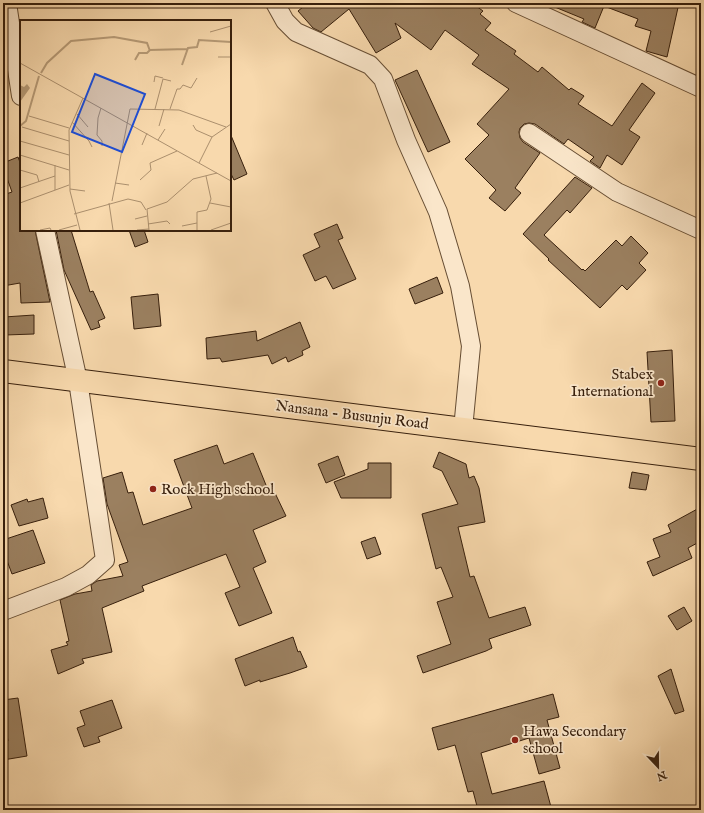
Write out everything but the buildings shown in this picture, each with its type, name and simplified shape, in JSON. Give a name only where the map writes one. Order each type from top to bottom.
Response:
[{"type":"main road","name":"Nansana - Busunju Road","points":[[3,371],[701,459]]},
{"type":"street","points":[[7,3],[20,89]]},
{"type":"street","points":[[275,3],[285,21],[296,32],[370,65],[383,79],[406,140],[438,212],[460,286],[471,346],[463,429]]},
{"type":"street","points":[[516,3],[701,88]]},
{"type":"street","points":[[529,133],[616,192],[701,230]]},
{"type":"street","points":[[3,611],[66,587],[88,575],[105,560],[78,381],[45,231]]},
{"type":"place","name":"Stabex International","points":[[661,383]]},
{"type":"place","name":"Rock High school","points":[[153,489]]},
{"type":"place","name":"Hawa Secondary school","points":[[515,740]]}]
